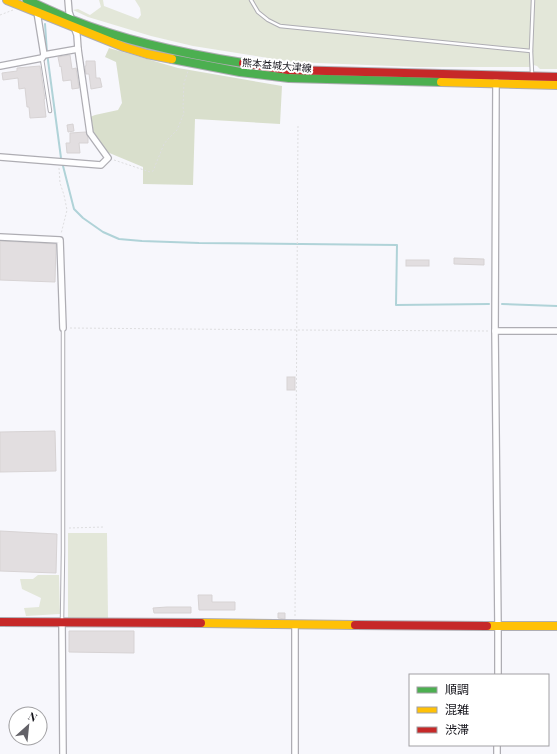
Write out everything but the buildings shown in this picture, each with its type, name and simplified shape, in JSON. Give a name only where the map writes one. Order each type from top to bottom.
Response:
[{"type":"main road","name":"熊本益城大津線","points":[[7,0],[124,47],[190,63],[240,72],[289,78],[496,80],[532,76],[557,77]]},
{"type":"main road","name":"熊本益城大津線","points":[[27,0],[35,2],[72,20],[146,44],[198,56],[272,68],[496,80],[557,85]]},
{"type":"main road","points":[[0,622],[557,626]]},
{"type":"street","points":[[0,157],[101,165],[108,158],[90,133],[77,36],[69,12],[68,0]]},
{"type":"street","points":[[35,2],[46,55]]},
{"type":"street","points":[[0,66],[78,49]]},
{"type":"street","points":[[496,80],[495,331],[498,674]]},
{"type":"street","points":[[0,237],[60,240],[63,328]]},
{"type":"street","points":[[495,331],[557,331]]},
{"type":"street","points":[[62,623],[63,754]]},
{"type":"street","points":[[295,625],[296,754]]},
{"type":"lane","points":[[251,0],[258,12],[268,20],[280,26],[531,51]]},
{"type":"lane","points":[[532,76],[531,51],[533,0]]},
{"type":"lane","points":[[46,55],[50,111]]},
{"type":"lane","points":[[62,623],[63,328]]},
{"type":"path","points":[[108,158],[150,172],[154,171],[164,144],[177,130],[184,113],[184,83],[190,63]]},
{"type":"path","points":[[295,625],[298,124]]},
{"type":"path","points":[[58,162],[60,183],[64,195],[66,210],[60,240]]},
{"type":"path","points":[[63,328],[495,331]]},
{"type":"path","points":[[63,528],[104,527]]},
{"type":"shaded area","points":[[99,0],[103,0],[104,6],[138,19],[141,15],[140,8],[135,0],[557,0],[557,69],[540,69],[537,66],[530,64],[531,67],[417,67],[293,62],[193,46],[151,36],[88,17],[73,10],[78,9],[90,15],[101,7]]},
{"type":"shaded area","points":[[68,533],[107,533],[108,619],[68,619]]},
{"type":"shaded area","points":[[38,575],[59,575],[60,614],[26,616],[24,608],[39,607],[41,598],[22,589],[20,579],[33,579]]},
{"type":"green space","points":[[109,48],[178,68],[282,86],[280,124],[195,119],[193,185],[143,184],[143,167],[107,152],[93,133],[90,117],[118,110],[122,103],[116,62],[105,57]]},
{"type":"waterway","points":[[45,24],[47,53],[61,158],[74,209],[83,218],[103,232],[119,239],[142,241],[397,245],[396,305],[489,304]]},
{"type":"waterway","points":[[502,304],[557,306]]},
{"type":"traffic: fast","points":[[27,0],[72,20],[114,35],[200,56],[243,63]]},
{"type":"traffic: fast","points":[[172,59],[240,72],[289,78],[441,82]]},
{"type":"traffic: slow","points":[[7,0],[124,47],[147,54],[172,59]]},
{"type":"traffic: slow","points":[[441,82],[557,85]]},
{"type":"traffic: slow","points":[[201,623],[355,625]]},
{"type":"traffic: slow","points":[[487,626],[557,626]]},
{"type":"traffic: jam","points":[[243,63],[288,70],[557,77]]},
{"type":"traffic: jam","points":[[0,622],[201,623]]},
{"type":"traffic: jam","points":[[355,625],[487,626]]}]
